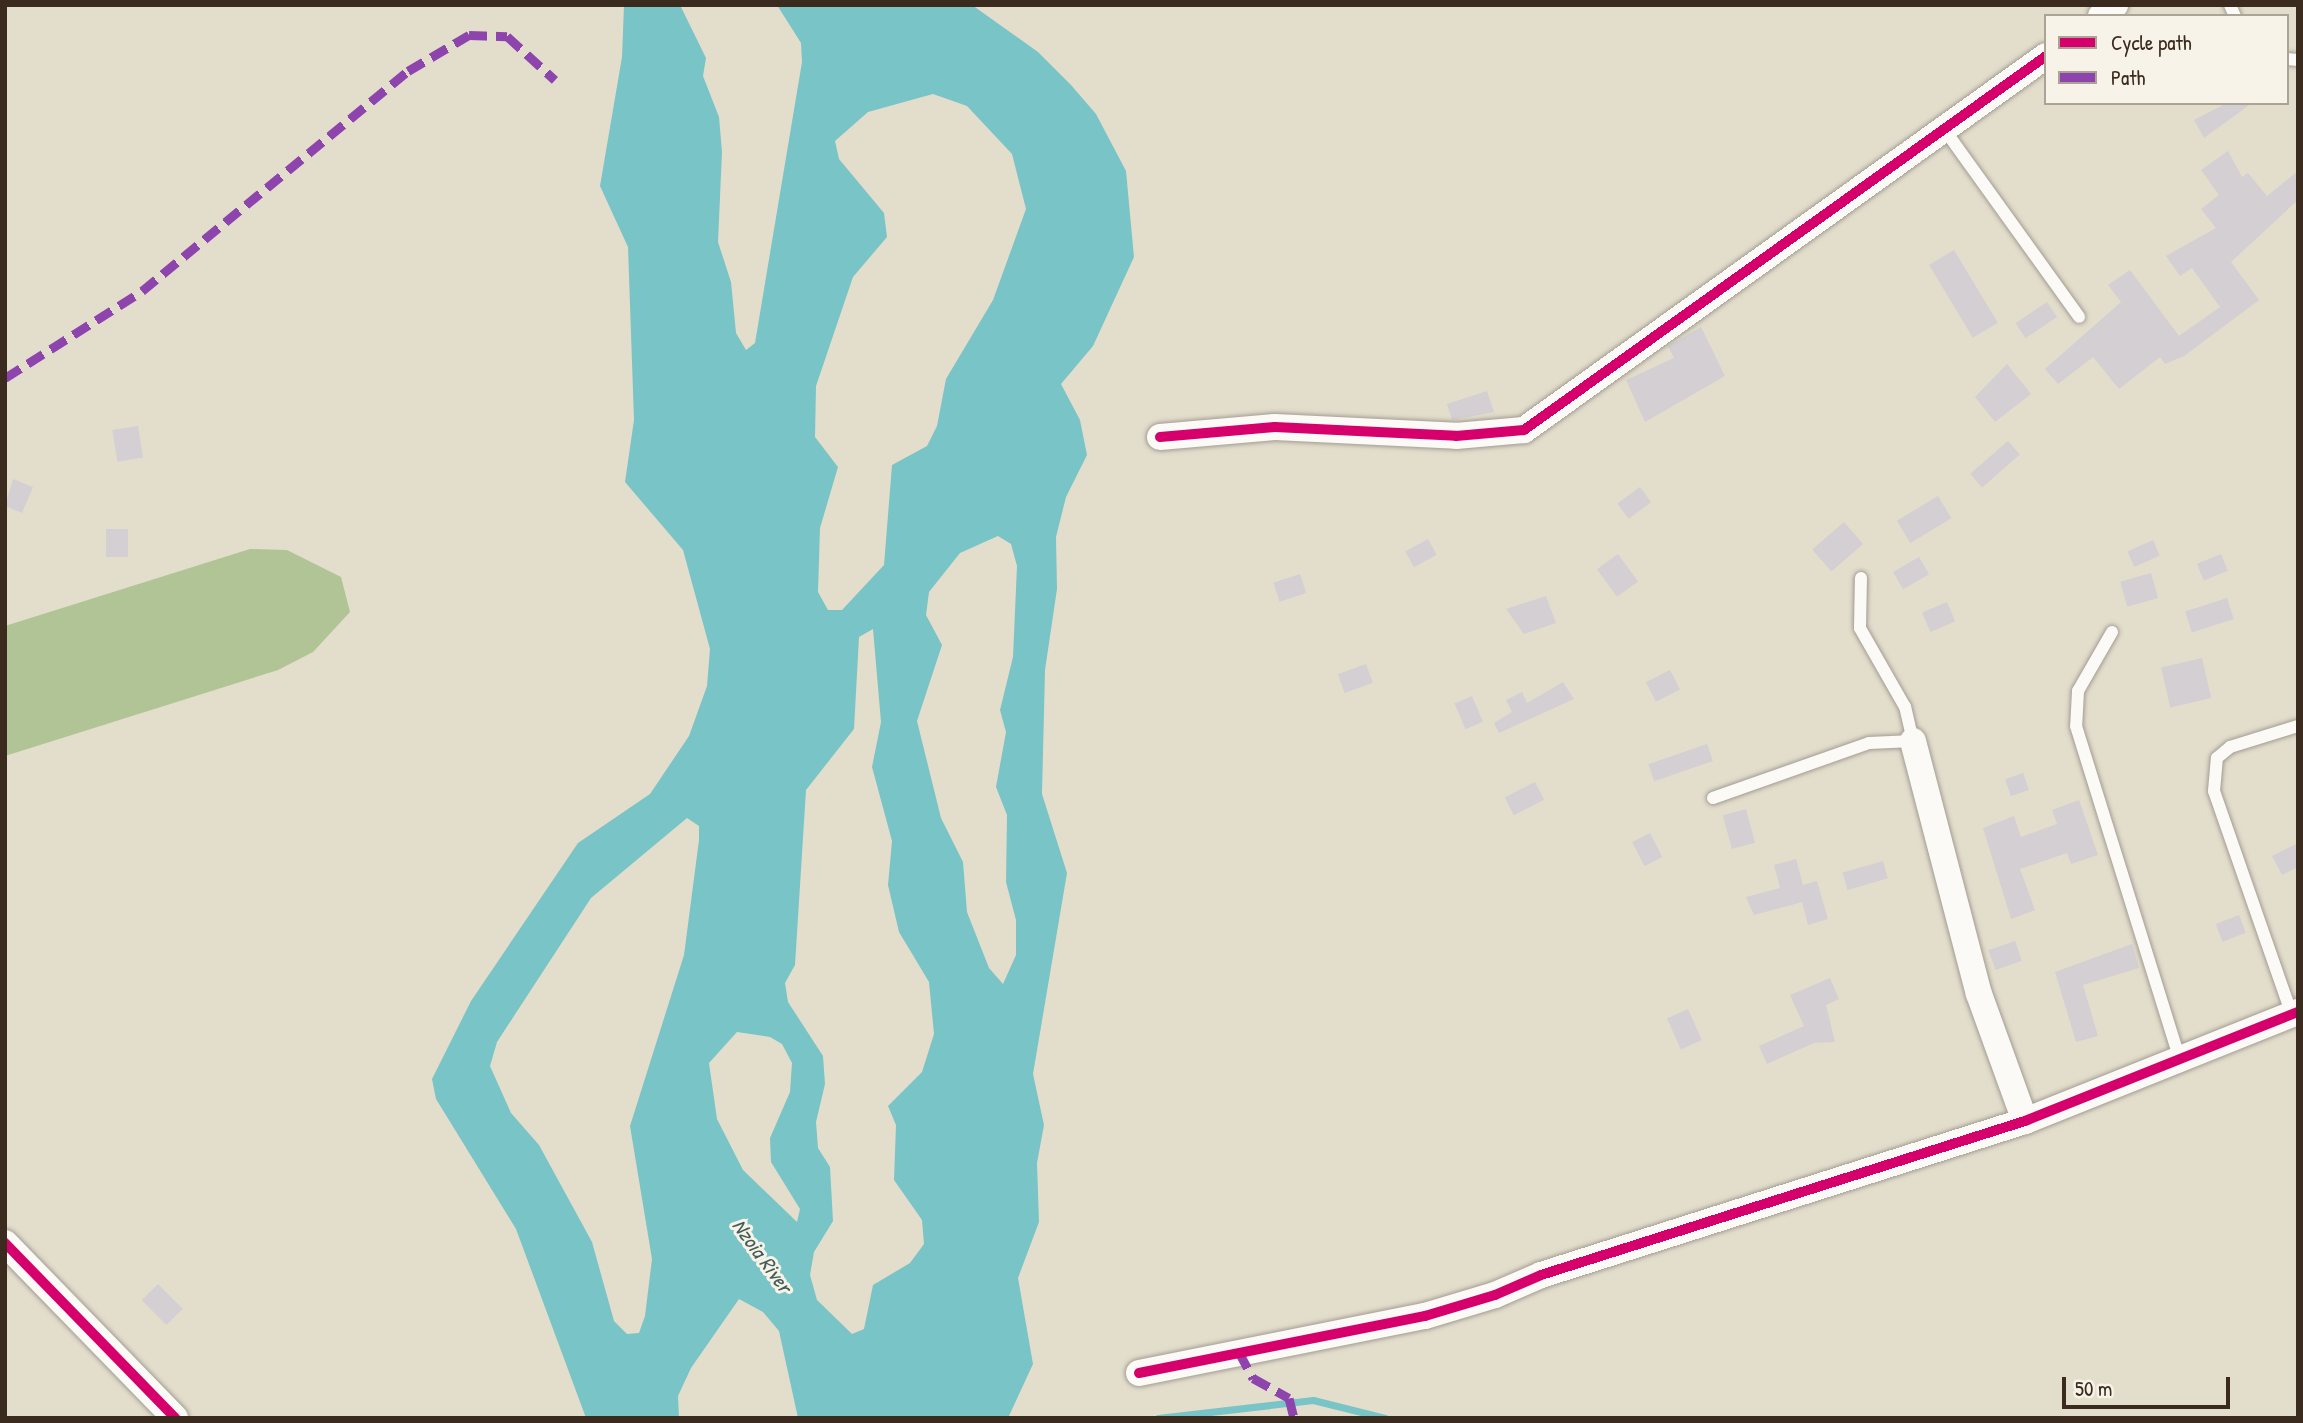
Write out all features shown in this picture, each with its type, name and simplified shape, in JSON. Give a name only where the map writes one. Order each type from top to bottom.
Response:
[{"type":"street","points":[[1160,437],[1275,427],[1456,436],[1524,430],[1942,126],[2044,57]]},
{"type":"street","points":[[1913,741],[1979,994],[2025,1121]]},
{"type":"street","points":[[1139,1373],[1425,1316],[2025,1121],[2295,1014]]},
{"type":"street","points":[[5,1243],[176,1418]]},
{"type":"lane","points":[[1942,126],[2079,317]]},
{"type":"lane","points":[[1713,798],[1869,743],[1913,741],[1905,706],[1860,628],[1861,578]]},
{"type":"lane","points":[[2112,632],[2078,691],[2076,726],[2180,1060]]},
{"type":"lane","points":[[2295,1014],[2214,791],[2217,758],[2230,747],[2298,726]]},
{"type":"green space","points":[[250,549],[287,550],[341,577],[350,612],[313,652],[278,670],[5,756],[5,626]]},
{"type":"water","name":"Nzoia River","points":[[624,5],[680,5],[706,58],[703,76],[719,117],[722,152],[718,242],[731,282],[736,333],[746,350],[755,343],[802,62],[801,43],[777,5],[972,5],[1038,52],[1071,85],[1096,114],[1126,171],[1134,257],[1093,346],[1061,384],[1080,420],[1087,455],[1066,497],[1056,537],[1057,589],[1045,670],[1042,794],[1067,873],[1033,1074],[1044,1125],[1037,1163],[1039,1222],[1018,1278],[1033,1364],[1008,1418],[798,1418],[779,1331],[763,1312],[739,1299],[691,1368],[678,1396],[679,1418],[586,1418],[516,1229],[436,1099],[432,1079],[471,1001],[578,843],[650,794],[689,736],[707,686],[710,649],[683,550],[625,482],[634,420],[628,247],[600,186],[622,57]],"holes":[[[933,94],[967,106],[1012,154],[1026,209],[993,300],[946,379],[937,426],[927,446],[892,465],[884,565],[842,610],[828,610],[818,592],[820,528],[838,467],[815,437],[816,386],[853,277],[887,237],[884,213],[839,159],[835,141],[868,112]],[[998,536],[1011,544],[1017,566],[1013,657],[1000,710],[1006,732],[996,787],[1007,815],[1006,882],[1016,920],[1016,955],[1003,984],[989,968],[967,912],[963,862],[941,818],[917,721],[942,645],[926,615],[929,592],[960,553]],[[873,629],[881,722],[872,767],[892,841],[888,885],[899,932],[929,982],[934,1034],[922,1072],[888,1106],[896,1125],[894,1180],[922,1220],[924,1244],[910,1263],[873,1285],[864,1329],[852,1334],[817,1300],[810,1275],[814,1252],[833,1221],[830,1167],[818,1148],[816,1122],[825,1084],[823,1056],[788,1002],[785,983],[795,965],[806,790],[854,729],[859,637]],[[687,818],[699,826],[684,955],[630,1126],[652,1259],[645,1316],[639,1333],[627,1334],[614,1321],[592,1242],[539,1145],[511,1113],[490,1066],[497,1042],[591,898]],[[737,1032],[770,1037],[782,1044],[792,1063],[790,1092],[770,1138],[771,1162],[800,1209],[797,1222],[743,1170],[717,1119],[709,1063]]]},
{"type":"building","points":[[2223,105],[2249,105],[2204,138],[2194,120]]},
{"type":"building","points":[[2228,151],[2242,177],[2248,173],[2267,196],[2298,171],[2298,200],[2231,262],[2259,300],[2184,356],[2165,364],[2160,357],[2119,389],[2093,357],[2058,384],[2045,369],[2121,302],[2108,285],[2130,270],[2179,336],[2220,307],[2192,268],[2180,276],[2166,256],[2216,228],[2201,209],[2219,195],[2201,170]]},
{"type":"building","points":[[1954,250],[1998,323],[1973,338],[1929,265]]},
{"type":"building","points":[[2047,302],[2057,317],[2026,338],[2015,323]]},
{"type":"building","points":[[1701,327],[1725,376],[1645,422],[1626,380],[1674,358],[1668,346]]},
{"type":"building","points":[[2007,364],[2031,394],[1995,422],[1975,397]]},
{"type":"building","points":[[1487,391],[1494,412],[1452,420],[1447,404]]},
{"type":"building","points":[[138,426],[143,458],[117,462],[112,430]]},
{"type":"building","points":[[2008,441],[2020,455],[1982,487],[1970,474]]},
{"type":"building","points":[[13,479],[33,487],[22,513],[5,506]]},
{"type":"building","points":[[1640,487],[1651,502],[1629,519],[1617,503]]},
{"type":"building","points":[[1938,496],[1951,518],[1910,543],[1897,521]]},
{"type":"building","points":[[1844,522],[1863,544],[1831,571],[1812,550]]},
{"type":"building","points":[[106,529],[128,529],[128,557],[106,557]]},
{"type":"building","points":[[1428,539],[1437,555],[1414,567],[1405,552]]},
{"type":"building","points":[[2153,540],[2160,556],[2134,567],[2127,551]]},
{"type":"building","points":[[1618,554],[1638,582],[1617,597],[1597,569]]},
{"type":"building","points":[[2221,554],[2228,571],[2204,580],[2197,564]]},
{"type":"building","points":[[1919,557],[1929,574],[1903,589],[1893,572]]},
{"type":"building","points":[[2151,573],[2158,598],[2127,607],[2120,582]]},
{"type":"building","points":[[1300,574],[1306,593],[1280,602],[1273,583]]},
{"type":"building","points":[[1546,596],[1556,623],[1524,634],[1506,609]]},
{"type":"building","points":[[2227,598],[2234,619],[2192,633],[2185,612]]},
{"type":"building","points":[[1947,602],[1955,621],[1930,632],[1922,613]]},
{"type":"building","points":[[2202,658],[2211,698],[2170,707],[2161,667]]},
{"type":"building","points":[[1366,664],[1373,683],[1345,693],[1338,674]]},
{"type":"building","points":[[1670,670],[1680,690],[1656,702],[1646,682]]},
{"type":"building","points":[[1563,682],[1574,699],[1499,733],[1494,723],[1512,712],[1506,700],[1522,692],[1527,703]]},
{"type":"building","points":[[1472,696],[1483,722],[1465,729],[1455,703]]},
{"type":"building","points":[[1707,744],[1713,761],[1654,781],[1648,764]]},
{"type":"building","points":[[2023,773],[2029,790],[2011,796],[2005,779]]},
{"type":"building","points":[[1535,782],[1544,800],[1514,815],[1505,797]]},
{"type":"building","points":[[2079,800],[2098,855],[2071,864],[2067,853],[2020,869],[2035,910],[2011,919],[1983,828],[2014,816],[2021,837],[2057,824],[2052,810]]},
{"type":"building","points":[[1746,809],[1755,843],[1732,849],[1723,815]]},
{"type":"building","points":[[1650,833],[1662,857],[1644,866],[1632,842]]},
{"type":"building","points":[[2298,843],[2298,867],[2282,875],[2272,856]]},
{"type":"building","points":[[1796,859],[1803,885],[1817,881],[1828,919],[1808,925],[1802,902],[1754,915],[1746,897],[1780,888],[1774,865]]},
{"type":"building","points":[[1883,861],[1888,878],[1848,890],[1843,873]]},
{"type":"building","points":[[2239,915],[2246,933],[2222,942],[2216,924]]},
{"type":"building","points":[[2015,941],[2022,961],[1995,970],[1989,950]]},
{"type":"building","points":[[2132,944],[2139,968],[2083,985],[2098,1036],[2076,1042],[2055,972]]},
{"type":"building","points":[[1830,978],[1839,999],[1826,1005],[1835,1042],[1814,1043],[1767,1064],[1759,1046],[1804,1026],[1790,995]]},
{"type":"building","points":[[1688,1009],[1702,1040],[1681,1049],[1667,1018]]},
{"type":"building","points":[[158,1284],[183,1309],[166,1325],[142,1300]]},
{"type":"waterway","points":[[1158,1418],[1313,1400],[1385,1418]]},
{"type":"marked path","points":[[5,378],[142,291],[408,71],[469,35],[507,36],[555,80]]},
{"type":"marked path","points":[[1239,1352],[1253,1378],[1289,1398],[1294,1418]]},
{"type":"cycle path","points":[[1160,437],[1275,427],[1456,436],[1524,430],[2044,57]]},
{"type":"cycle path","points":[[1139,1373],[1425,1316],[1495,1295],[1541,1275],[2025,1121],[2298,1012]]},
{"type":"cycle path","points":[[5,1243],[175,1418]]}]
